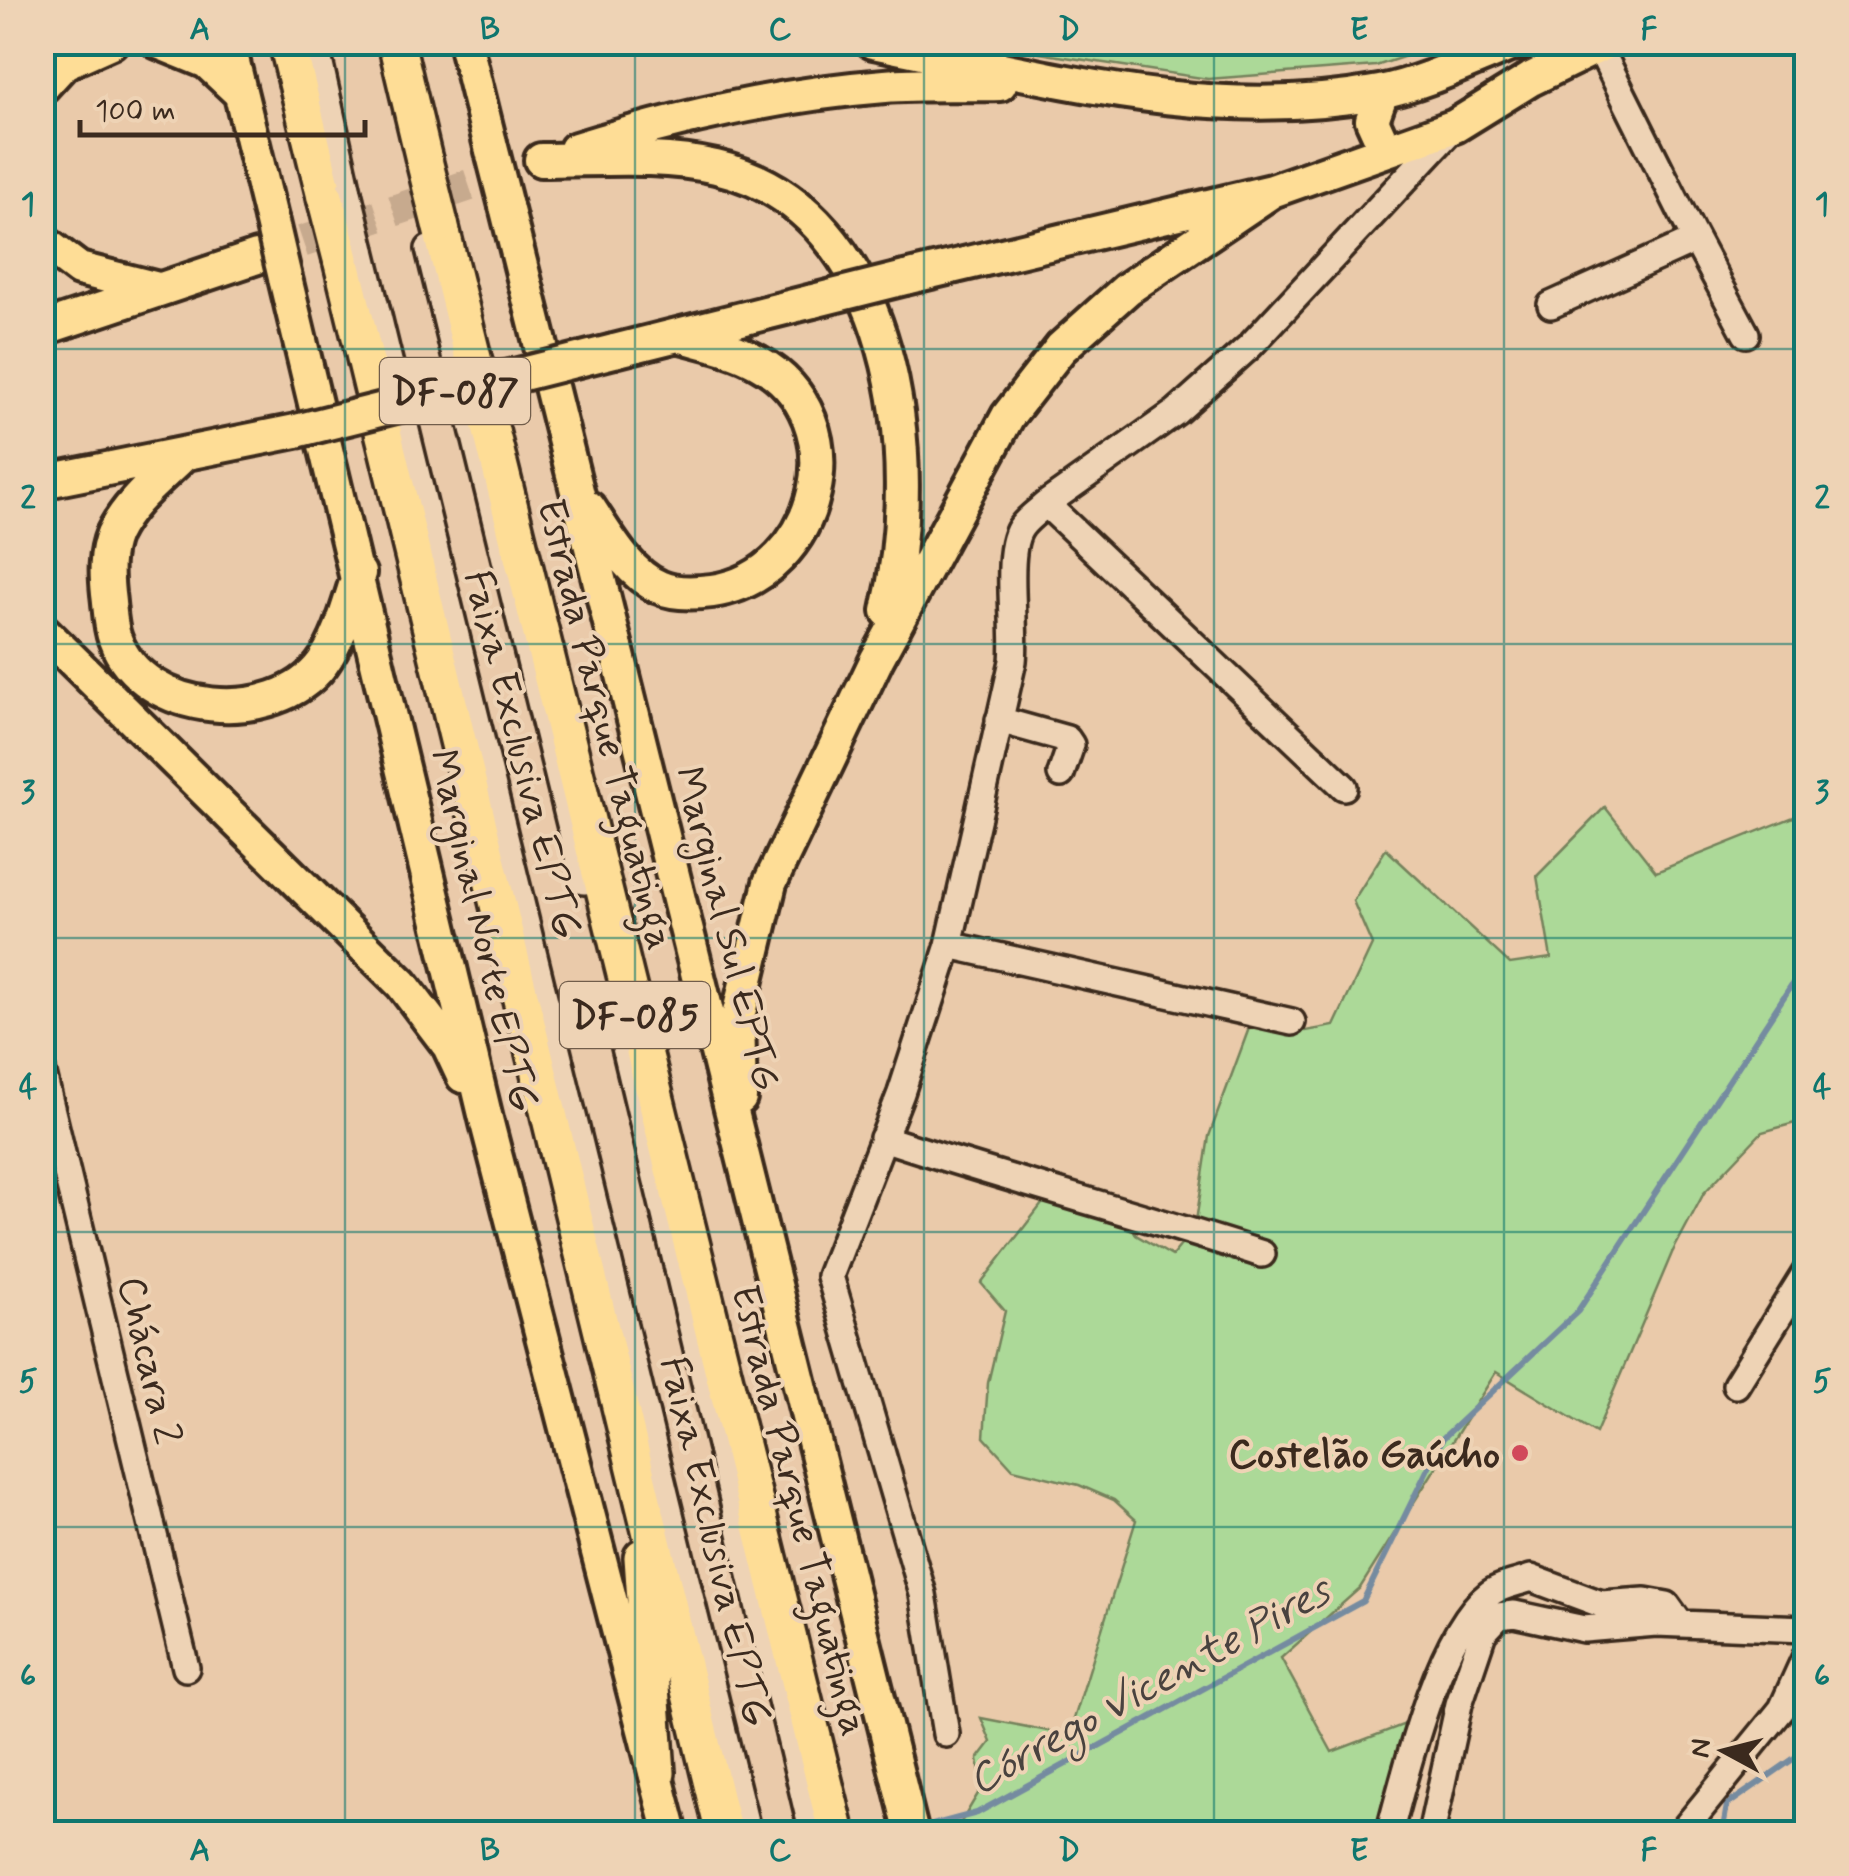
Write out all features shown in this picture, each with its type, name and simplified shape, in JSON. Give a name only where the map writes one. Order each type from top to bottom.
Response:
[{"type":"highway","name":"DF-085","points":[[287,42],[337,195],[634,1451],[739,1832]]},
{"type":"highway","name":"Estrada Parque Taguatinga","points":[[396,42],[432,226],[822,1819]]},
{"type":"highway","points":[[634,1451],[657,1772]]},
{"type":"main road","points":[[42,87],[64,63],[111,42]]},
{"type":"main road","points":[[158,42],[207,62],[239,92]]},
{"type":"main road","name":"Marginal Norte EPTG","points":[[228,42],[359,572],[486,1123],[671,1834]]},
{"type":"main road","name":"Marginal Sul EPTG","points":[[465,42],[912,1834]]},
{"type":"main road","points":[[873,42],[1055,83],[1166,98],[1241,102],[1382,92],[1517,42]]},
{"type":"main road","points":[[678,335],[1272,190],[1454,126],[1531,80],[1603,45]]},
{"type":"main road","points":[[876,659],[899,566],[901,467],[893,380],[875,312],[825,232],[780,193],[717,167],[648,159],[535,162],[630,132],[800,97],[885,86],[1055,83]]},
{"type":"main road","points":[[1382,92],[1372,120],[1382,142],[1393,147]]},
{"type":"main road","points":[[742,1163],[738,1017],[770,883],[876,659],[1008,416],[1061,348],[1141,279],[1272,190]]},
{"type":"main road","points":[[42,241],[79,269],[158,288]]},
{"type":"main road","points":[[42,329],[258,257]]},
{"type":"main road","points":[[578,494],[639,574],[659,588],[676,592],[733,588],[760,576],[788,552],[808,518],[817,484],[812,425],[798,400],[760,362],[678,335]]},
{"type":"main road","name":"DF-087","points":[[42,482],[296,430],[678,335]]},
{"type":"main road","points":[[183,455],[126,511],[106,560],[115,641],[159,688],[223,707],[253,703],[287,690],[320,666],[340,630],[359,572]]},
{"type":"main road","points":[[42,630],[402,984],[449,1046],[486,1123]]},
{"type":"street","points":[[314,42],[337,195]]},
{"type":"street","points":[[378,42],[417,163]]},
{"type":"street","points":[[1603,45],[1692,233],[1746,334]]},
{"type":"street","points":[[946,1734],[923,1594],[830,1276],[883,1138],[949,945],[1017,626],[1010,564],[1013,545],[1020,528],[1046,504],[1176,412],[1250,346],[1454,126]]},
{"type":"street","points":[[1551,305],[1686,248],[1692,233]]},
{"type":"street","name":"Faixa Exclusiva EPTG","points":[[351,254],[739,1832]]},
{"type":"street","points":[[1046,504],[1344,787]]},
{"type":"street","points":[[999,720],[1067,738],[1071,745],[1060,774]]},
{"type":"street","points":[[949,945],[1292,1022]]},
{"type":"street","name":"Chácara 2","points":[[42,1070],[186,1668]]},
{"type":"street","points":[[883,1138],[1008,1180],[1119,1208],[1262,1254]]},
{"type":"street","points":[[1736,1385],[1806,1272]]},
{"type":"street","points":[[1389,1834],[1409,1758],[1448,1648],[1488,1594],[1531,1578],[1601,1604],[1645,1600],[1667,1605],[1680,1623]]},
{"type":"street","points":[[1431,1834],[1459,1704],[1478,1644],[1491,1623],[1514,1614],[1584,1629],[1680,1623],[1806,1628],[1806,1616]]},
{"type":"street","points":[[1680,1834],[1782,1709],[1806,1656]]},
{"type":"green space","points":[[974,43],[1445,43],[1376,66],[1208,79]]},
{"type":"green space","points":[[1605,807],[1656,872],[1806,812],[1806,1120],[1762,1132],[1704,1193],[1672,1253],[1596,1433],[1496,1372],[1360,1588],[1281,1658],[1332,1752],[1405,1724],[1376,1833],[954,1834],[982,1787],[978,1759],[991,1742],[981,1718],[1069,1735],[1136,1520],[1114,1500],[1079,1485],[1013,1469],[984,1437],[988,1383],[1005,1311],[981,1283],[1045,1200],[1127,1215],[1136,1235],[1172,1256],[1195,1228],[1209,1136],[1252,1020],[1306,1031],[1334,1026],[1372,945],[1353,901],[1386,849],[1510,964],[1551,958],[1537,876]]},
{"type":"waterway","name":"Córrego Vicente Pires","points":[[921,1828],[977,1813],[1363,1601],[1443,1438],[1578,1311],[1806,963]]},
{"type":"waterway","points":[[1722,1834],[1727,1805],[1806,1750]]},
{"type":"tunnel","points":[[257,257],[529,165]]},
{"type":"place","name":"Costelão Gaúcho","points":[[1520,1453]]}]
